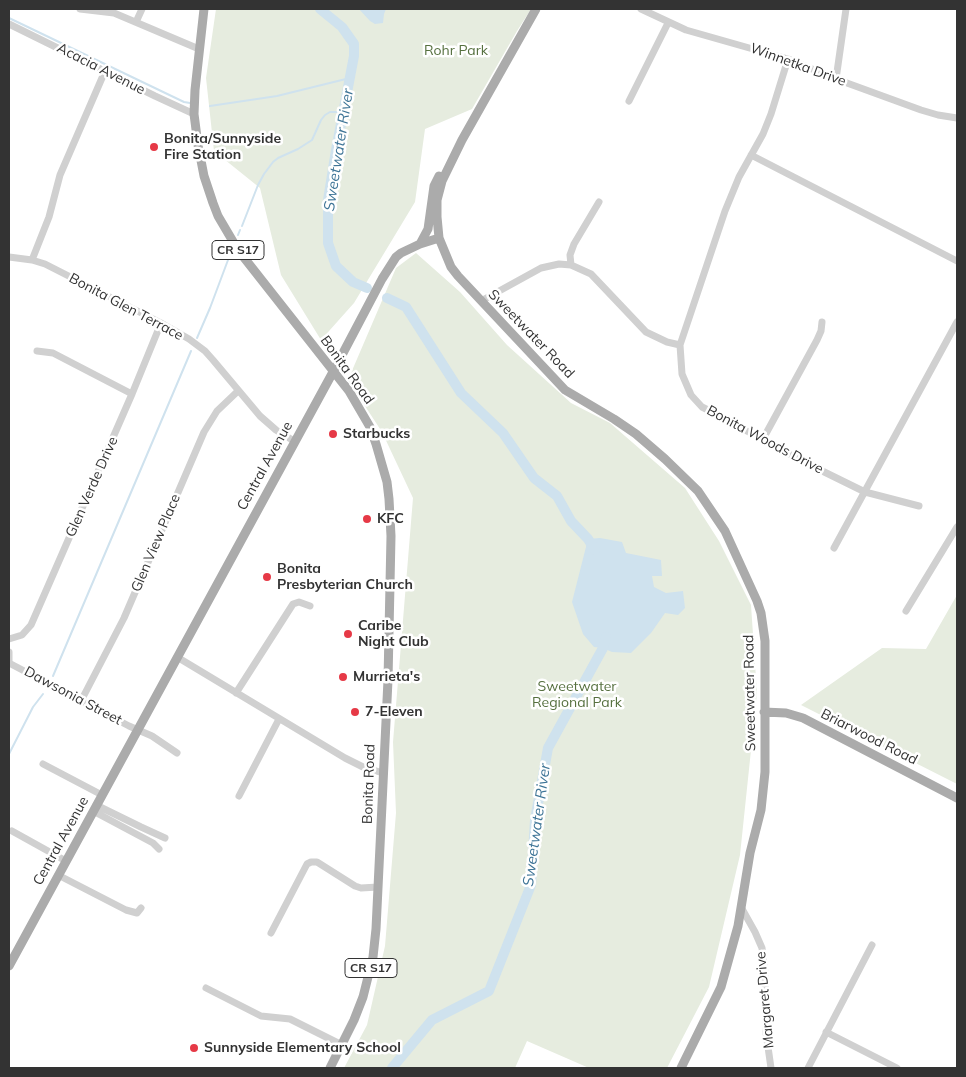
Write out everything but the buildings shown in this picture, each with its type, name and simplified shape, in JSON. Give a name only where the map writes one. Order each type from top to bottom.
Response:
[{"type":"main road","name":"Bonita Road","points":[[204,9],[194,114],[204,176],[218,216],[238,250],[349,391],[370,427],[378,451],[389,499],[391,536],[388,680],[381,852],[374,957],[363,997],[354,1020],[330,1068]]},
{"type":"main road","name":"Sweetwater Road","points":[[536,9],[451,161],[442,182],[437,200],[436,217],[439,238],[451,267],[565,390],[636,434],[672,465],[698,491],[725,531],[761,613],[765,641],[765,772],[762,800],[738,926],[721,987],[681,1068]]},
{"type":"main road","points":[[420,244],[428,230],[434,186],[444,164],[451,161]]},
{"type":"main road","name":"Central Avenue","points":[[9,966],[382,279],[396,257],[406,249],[439,238]]},
{"type":"main road","name":"Briarwood Road","points":[[764,712],[786,713],[803,718],[957,798]]},
{"type":"street","points":[[80,9],[114,13],[199,49]]},
{"type":"street","points":[[136,22],[142,9]]},
{"type":"street","name":"Winnetka Drive","points":[[641,9],[690,31],[788,59],[928,112],[957,118]]},
{"type":"street","points":[[836,78],[846,9]]},
{"type":"street","points":[[629,101],[668,22]]},
{"type":"street","name":"Acacia Avenue","points":[[9,24],[194,114]]},
{"type":"street","points":[[481,301],[541,268],[559,264],[571,265],[591,274],[646,332],[667,342],[680,345],[725,211],[739,177],[771,114],[788,59]]},
{"type":"street","points":[[32,260],[49,217],[60,175],[105,71]]},
{"type":"street","points":[[751,155],[957,262]]},
{"type":"street","points":[[571,265],[570,255],[574,244],[599,202]]},
{"type":"street","name":"Bonita Glen Terrace","points":[[9,257],[32,260],[44,264],[189,339],[205,351],[264,420],[294,441]]},
{"type":"street","points":[[763,439],[817,340],[822,322]]},
{"type":"street","points":[[834,548],[957,322]]},
{"type":"street","name":"Glen Verde Drive","points":[[9,639],[22,635],[31,625],[161,323]]},
{"type":"street","name":"Bonita Woods Drive","points":[[680,345],[682,374],[685,385],[694,400],[710,411],[865,492],[919,506]]},
{"type":"street","points":[[37,351],[53,353],[132,394]]},
{"type":"street","name":"Glen View Place","points":[[82,701],[126,613],[204,432],[217,411],[238,391]]},
{"type":"street","points":[[906,611],[957,527]]},
{"type":"street","points":[[236,693],[293,604],[299,602],[310,606]]},
{"type":"street","points":[[9,652],[9,663]]},
{"type":"street","points":[[177,657],[363,767],[383,773]]},
{"type":"street","name":"Dawsonia Street","points":[[9,663],[137,730]]},
{"type":"street","points":[[238,796],[279,719]]},
{"type":"street","points":[[137,730],[152,736],[177,753]]},
{"type":"street","points":[[43,764],[102,795]]},
{"type":"street","points":[[94,808],[165,838]]},
{"type":"street","points":[[94,808],[160,849]]},
{"type":"street","points":[[12,831],[66,861]]},
{"type":"street","points":[[270,933],[306,864],[317,862],[355,886],[378,887]]},
{"type":"street","points":[[58,875],[126,910],[137,913],[141,908]]},
{"type":"street","name":"Margaret Drive","points":[[741,907],[762,948],[765,972],[766,1033],[771,1068]]},
{"type":"street","points":[[808,1068],[872,945]]},
{"type":"street","points":[[206,988],[262,1016],[290,1019],[342,1045]]},
{"type":"street","points":[[826,1032],[898,1068]]},
{"type":"green space","name":"Rohr Park","points":[[216,9],[531,9],[472,109],[425,129],[415,202],[354,303],[321,340],[281,275],[260,188],[214,151],[206,78]]},
{"type":"green space","name":"Sweetwater Regional Park","points":[[416,253],[460,292],[507,345],[571,403],[610,423],[685,488],[719,541],[751,605],[757,693],[740,855],[709,987],[667,1068],[589,1068],[527,1041],[515,1068],[344,1068],[367,1025],[385,946],[396,813],[393,742],[413,498],[382,432],[348,380],[396,268]]},
{"type":"green space","points":[[957,595],[957,784],[801,705],[882,648],[926,649]]},
{"type":"water","points":[[359,9],[386,9],[383,23],[375,24]]},
{"type":"water","points":[[600,538],[622,542],[626,553],[661,560],[662,576],[652,576],[654,587],[666,593],[683,591],[685,608],[678,615],[665,613],[651,633],[631,653],[612,652],[594,647],[583,634],[572,602],[588,539]]},
{"type":"waterway","name":"Sweetwater River","points":[[320,9],[342,27],[354,44],[354,56],[328,200],[328,243],[336,266],[353,282],[367,288]]},
{"type":"waterway","points":[[9,18],[184,102],[190,103]]},
{"type":"waterway","points":[[210,106],[277,96],[350,78]]},
{"type":"waterway","points":[[242,226],[258,185],[273,162],[312,140],[325,115],[330,112],[343,112]]},
{"type":"waterway","points":[[238,235],[240,230]]},
{"type":"waterway","points":[[197,338],[231,252]]},
{"type":"waterway","name":"Sweetwater River","points":[[387,298],[406,307],[461,393],[503,433],[534,478],[557,496],[571,521],[588,539],[595,550]]},
{"type":"waterway","points":[[53,676],[191,351]]},
{"type":"waterway","name":"Sweetwater River","points":[[392,1068],[432,1020],[489,991],[531,885],[535,820],[548,748],[603,648],[606,637]]},
{"type":"waterway","points":[[9,754],[33,707],[43,694]]},
{"type":"place","name":"Bonita/Sunnyside Fire Station","points":[[154,147]]},
{"type":"place","name":"Starbucks","points":[[333,434]]},
{"type":"place","name":"KFC","points":[[367,519]]},
{"type":"place","name":"Bonita Presbyterian Church","points":[[267,577]]},
{"type":"place","name":"Caribe Night Club","points":[[348,634]]},
{"type":"place","name":"Murrieta's","points":[[343,677]]},
{"type":"place","name":"7-Eleven","points":[[355,712]]},
{"type":"place","name":"Sunnyside Elementary School","points":[[194,1048]]}]
